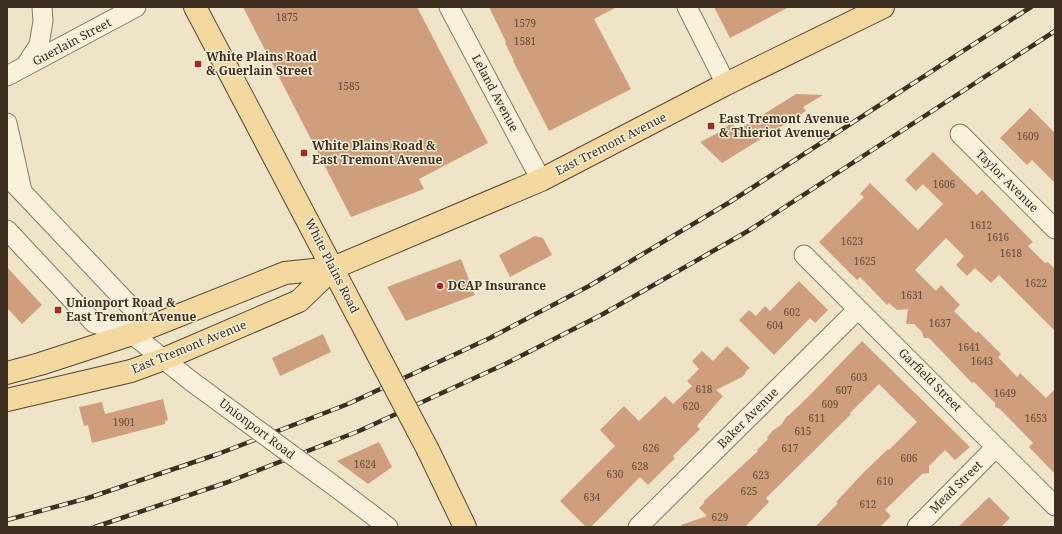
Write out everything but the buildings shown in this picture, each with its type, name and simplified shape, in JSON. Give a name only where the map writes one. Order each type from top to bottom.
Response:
[{"type":"main road","name":"White Plains Road","points":[[195,7],[428,450],[464,527]]},
{"type":"main road","name":"East Tremont Avenue","points":[[7,373],[77,353],[132,334],[285,273],[332,268],[541,180],[726,84],[883,7]]},
{"type":"main road","name":"East Tremont Avenue","points":[[7,400],[131,371],[164,359],[299,301],[332,268]]},
{"type":"street","points":[[24,68],[40,44],[43,21],[42,7]]},
{"type":"street","name":"Guerlain Street","points":[[7,76],[136,7]]},
{"type":"street","name":"Leland Avenue","points":[[449,7],[541,180]]},
{"type":"street","points":[[686,7],[726,84]]},
{"type":"street","points":[[7,123],[22,193]]},
{"type":"street","name":"Taylor Avenue","points":[[960,134],[1055,229]]},
{"type":"street","points":[[7,176],[133,309],[132,334]]},
{"type":"street","name":"Unionport Road","points":[[7,230],[94,323],[132,334],[191,381],[385,524],[401,527]]},
{"type":"street","name":"Garfield Street","points":[[804,255],[1055,506]]},
{"type":"street","name":"Baker Avenue","points":[[638,527],[858,309]]},
{"type":"street","name":"Mead Street","points":[[917,527],[996,447]]},
{"type":"railway","points":[[7,520],[88,498],[218,454],[348,404],[490,338],[589,286],[730,202],[1031,7]]},
{"type":"railway","points":[[95,527],[228,482],[359,431],[505,364],[603,314],[748,231],[1055,31]]},
{"type":"place","name":"White Plains Road & Guerlain Street","points":[[198,64]]},
{"type":"place","name":"East Tremont Avenue & Thieriot Avenue","points":[[711,126]]},
{"type":"place","name":"White Plains Road & East Tremont Avenue","points":[[304,153]]},
{"type":"place","name":"DCAP Insurance","points":[[440,286]]},
{"type":"place","name":"Unionport Road & East Tremont Avenue","points":[[58,310]]}]
